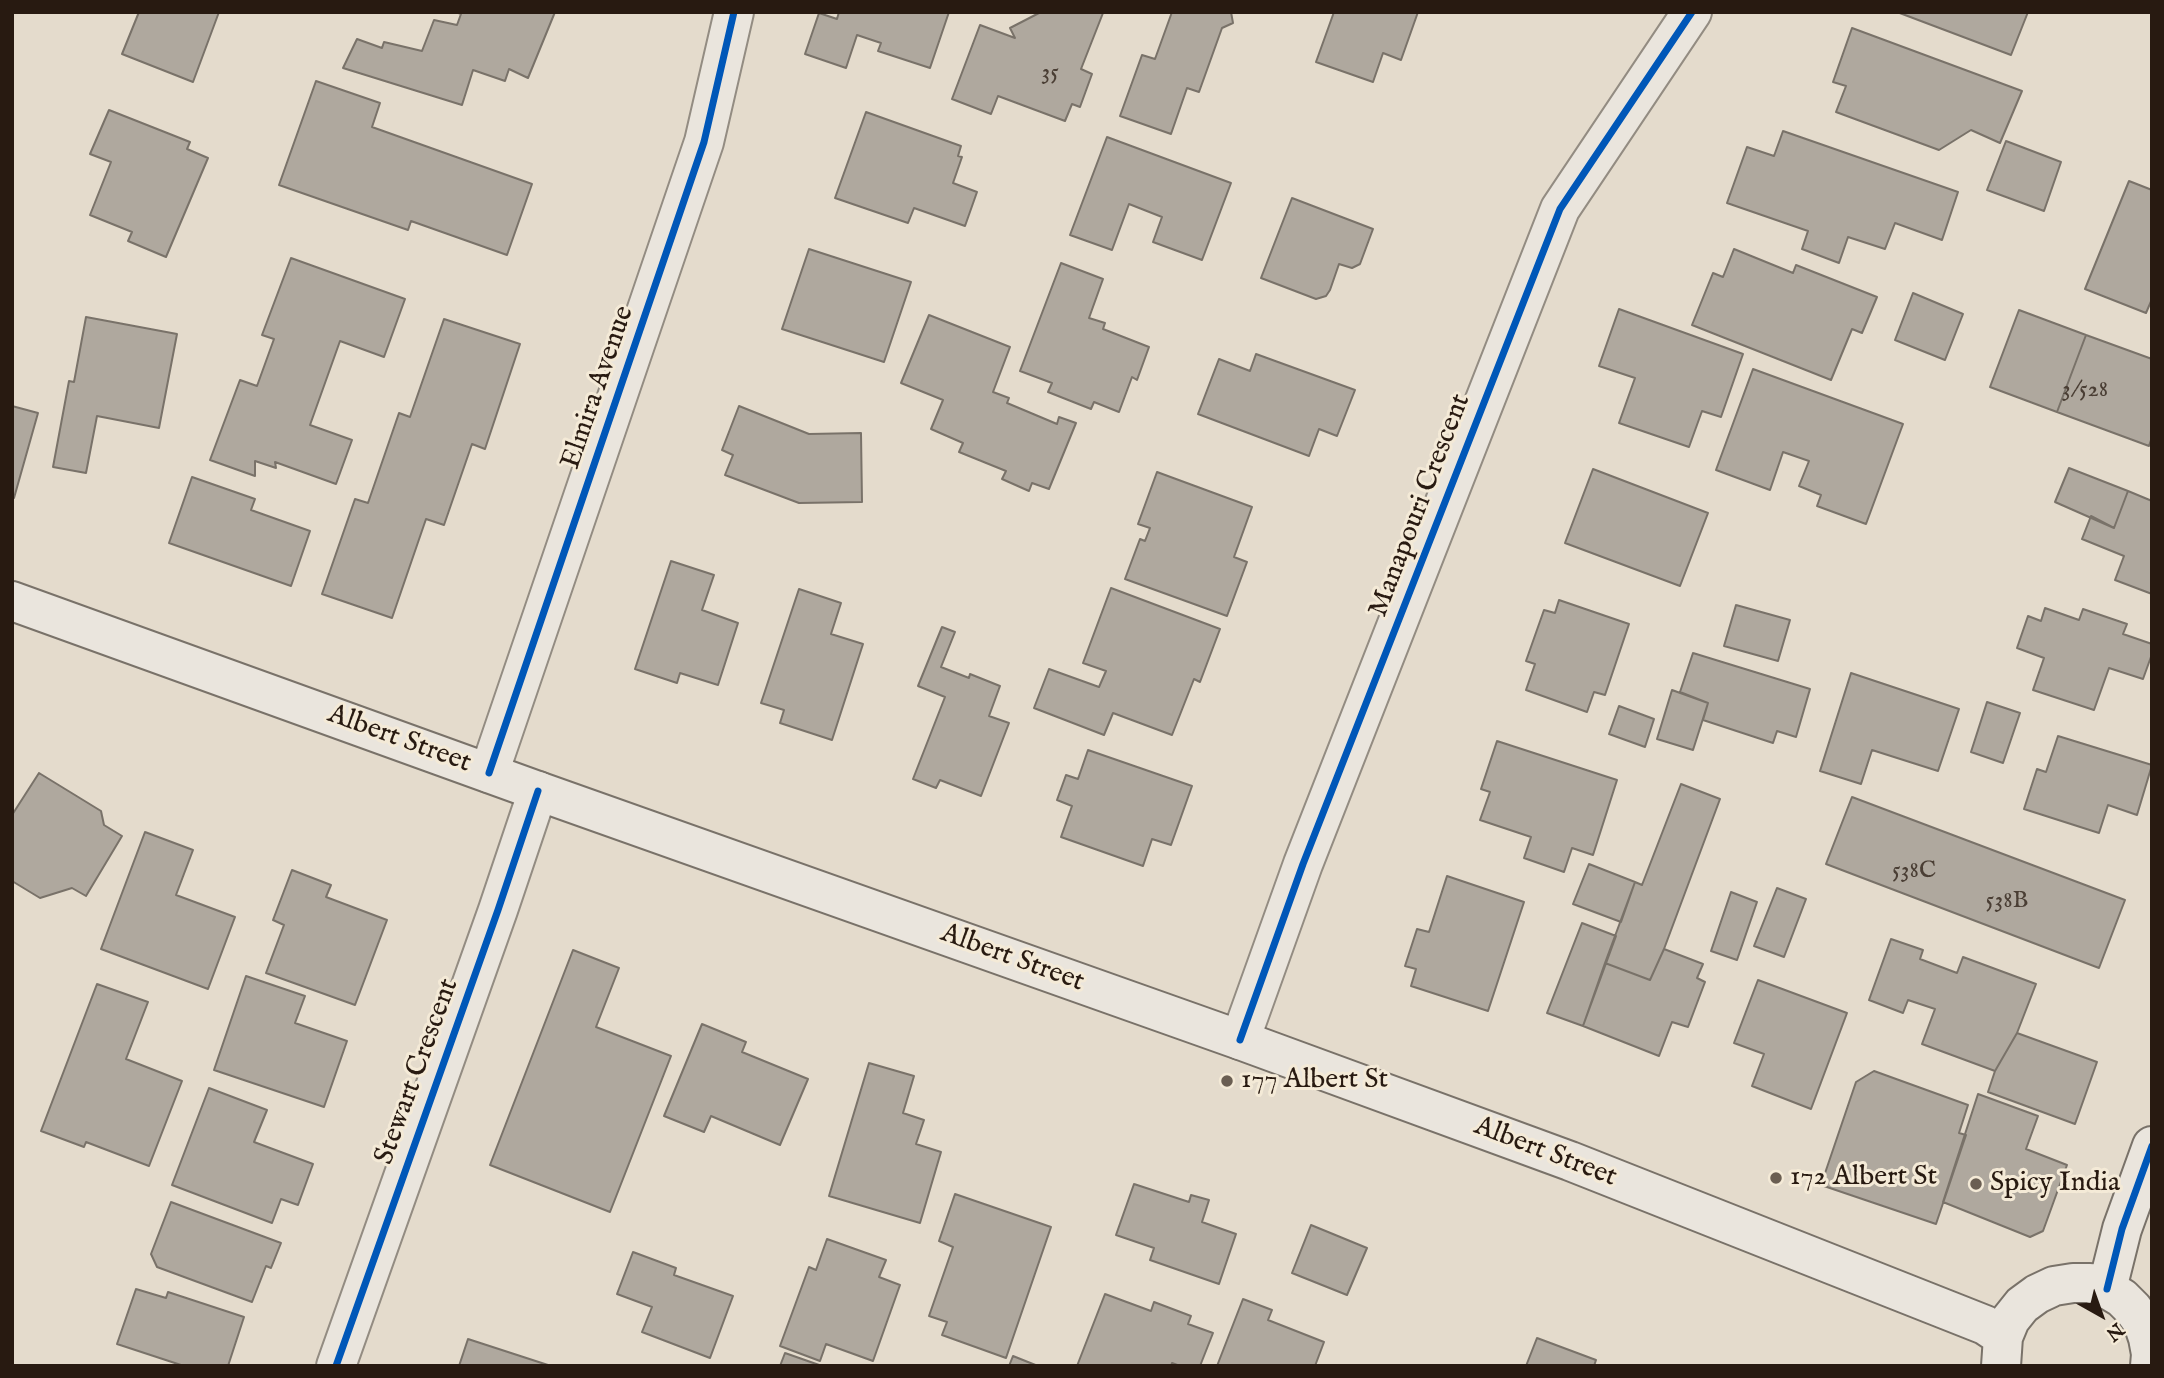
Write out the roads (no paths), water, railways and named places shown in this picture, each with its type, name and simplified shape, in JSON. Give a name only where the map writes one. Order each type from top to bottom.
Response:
[{"type":"street","name":"Elmira Avenue","points":[[489,773],[704,142],[734,12]]},
{"type":"street","name":"Manapouri Crescent","points":[[1240,1040],[1303,864],[1560,209],[1692,12]]},
{"type":"street","name":"Albert Street","points":[[12,601],[1240,1040],[1570,1161],[1985,1325],[2002,1351]]},
{"type":"street","name":"Stewart Crescent","points":[[336,1366],[538,791]]},
{"type":"street","points":[[2107,1289],[2122,1229],[2152,1146]]},
{"type":"street","points":[[2002,1351],[2010,1320],[2022,1305],[2054,1286],[2090,1283],[2122,1298],[2133,1309],[2143,1323],[2150,1346],[2150,1366]]},
{"type":"place","name":"177 Albert St","points":[[1227,1081]]},
{"type":"place","name":"172 Albert St","points":[[1776,1178]]},
{"type":"place","name":"Spicy India","points":[[1976,1184]]}]
